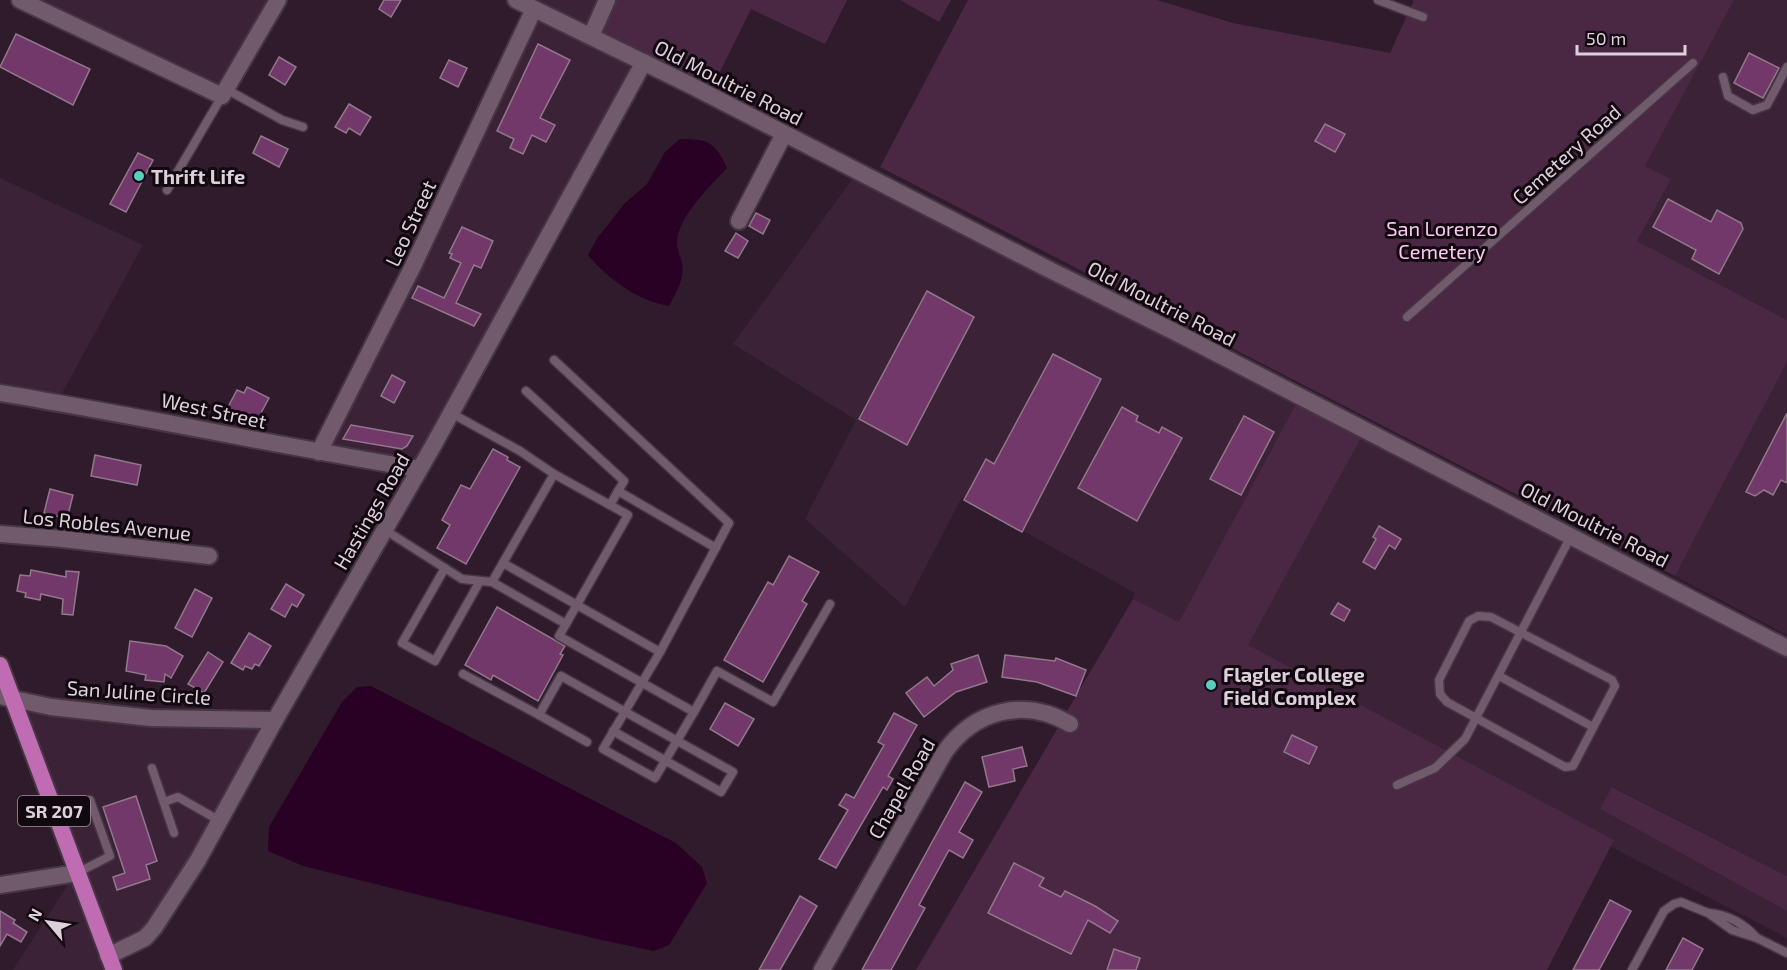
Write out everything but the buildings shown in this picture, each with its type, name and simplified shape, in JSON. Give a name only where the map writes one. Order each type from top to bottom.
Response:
[{"type":"highway","name":"SR 207","points":[[0,665],[6,697],[55,814],[111,963]]},
{"type":"street","points":[[20,0],[224,93],[278,0]]},
{"type":"street","name":"Old Moultrie Road","points":[[516,0],[644,62],[1044,267],[1167,327],[1787,648]]},
{"type":"street","points":[[591,36],[607,0]]},
{"type":"street","name":"Leo Street","points":[[319,452],[412,266],[534,9]]},
{"type":"street","name":"Hastings Road","points":[[111,963],[154,928],[198,860],[275,720],[451,413],[644,62]]},
{"type":"street","points":[[739,221],[784,134]]},
{"type":"street","name":"West Street","points":[[0,393],[419,469]]},
{"type":"street","name":"Los Robles Avenue","points":[[0,534],[209,556]]},
{"type":"street","name":"San Juline Circle","points":[[6,697],[51,707],[151,718],[275,720]]},
{"type":"street","name":"Chapel Road","points":[[822,970],[944,753],[957,736],[975,722],[996,713],[1013,710],[1047,713],[1070,724]]},
{"type":"street","points":[[0,885],[77,873]]},
{"type":"lane","points":[[1378,0],[1423,17]]},
{"type":"lane","name":"Cemetery Road","points":[[1407,317],[1693,63]]},
{"type":"lane","points":[[1723,77],[1728,96],[1754,110],[1767,105],[1787,67]]},
{"type":"lane","points":[[167,190],[224,93],[282,120],[303,127]]},
{"type":"lane","points":[[554,360],[729,523],[660,652],[603,749],[656,778],[717,671],[773,702],[830,604]]},
{"type":"lane","points":[[526,391],[624,481],[610,505]]},
{"type":"lane","points":[[451,413],[628,515],[559,636],[694,712]]},
{"type":"lane","points":[[492,582],[554,474]]},
{"type":"lane","points":[[618,491],[716,548]]},
{"type":"lane","points":[[385,530],[462,579],[492,582],[566,624]]},
{"type":"lane","points":[[1397,785],[1435,768],[1465,739],[1571,536]]},
{"type":"lane","points":[[503,563],[660,652]]},
{"type":"lane","points":[[445,568],[402,643],[435,661],[480,581]]},
{"type":"lane","points":[[1478,616],[1491,617],[1612,680],[1615,686],[1573,766],[1565,767],[1476,718],[1447,702],[1440,694],[1439,680],[1469,621],[1478,616]]},
{"type":"lane","points":[[463,674],[587,742]]},
{"type":"lane","points":[[539,715],[561,676],[733,772],[721,792],[613,731]]},
{"type":"lane","points":[[1499,676],[1593,727]]},
{"type":"lane","points":[[152,768],[174,833]]},
{"type":"lane","points":[[164,802],[178,797],[220,821]]},
{"type":"lane","points":[[55,814],[90,800],[110,856],[77,873]]},
{"type":"lane","points":[[1632,970],[1664,911],[1674,904],[1681,903],[1738,921],[1757,938],[1787,953]]},
{"type":"shaded area","points":[[37,0],[268,0],[218,87]]},
{"type":"shaded area","points":[[533,0],[598,0],[586,25]]},
{"type":"shaded area","points":[[1734,0],[1787,0],[1787,320],[1637,241],[1670,179],[1645,166]]},
{"type":"shaded area","points":[[539,19],[633,65],[414,461],[331,447],[420,270]]},
{"type":"shaded area","points":[[680,139],[704,141],[715,147],[727,168],[697,201],[679,230],[677,243],[683,268],[679,285],[669,306],[646,299],[624,288],[588,255],[598,237],[625,203],[647,184],[665,152]]},
{"type":"shaded area","points":[[0,178],[143,245],[61,395],[0,385]]},
{"type":"shaded area","points":[[853,178],[1103,303],[1787,656],[1787,876],[1613,787],[1600,809],[1787,911],[1787,938],[1133,599],[1135,593],[962,497],[905,607],[805,519],[856,420],[733,344]]},
{"type":"shaded area","points":[[1787,362],[1787,635],[1675,576]]},
{"type":"shaded area","points":[[371,686],[676,843],[702,867],[707,883],[669,945],[654,951],[597,939],[303,866],[268,851],[269,827],[342,702],[357,687]]},
{"type":"shaded area","points":[[26,712],[262,727],[191,856],[147,923],[139,932],[113,945]]},
{"type":"shaded area","points":[[72,882],[105,970],[13,970],[69,883]]},
{"type":"green space","points":[[617,0],[847,0],[825,44],[751,9],[712,88],[601,33]]},
{"type":"green space","points":[[900,0],[951,0],[939,22]]},
{"type":"green space","name":"San Lorenzo Cemetery","points":[[968,0],[1157,0],[1233,23],[1390,53],[1414,0],[1734,0],[1645,166],[1671,179],[1637,241],[1787,320],[1787,362],[1675,576],[880,167]]},
{"type":"green space","name":"Flagler College Field Complex","points":[[1300,397],[1365,430],[1248,645],[1614,840],[1547,970],[916,970],[1059,726],[1073,734],[1080,721],[1066,713],[1133,599],[1179,622]]},
{"type":"green space","points":[[1612,787],[1787,876],[1787,911],[1600,809]]},
{"type":"place","name":"Thrift Life","points":[[139,176]]},
{"type":"place","name":"Flagler College Field Complex","points":[[1211,685]]}]
